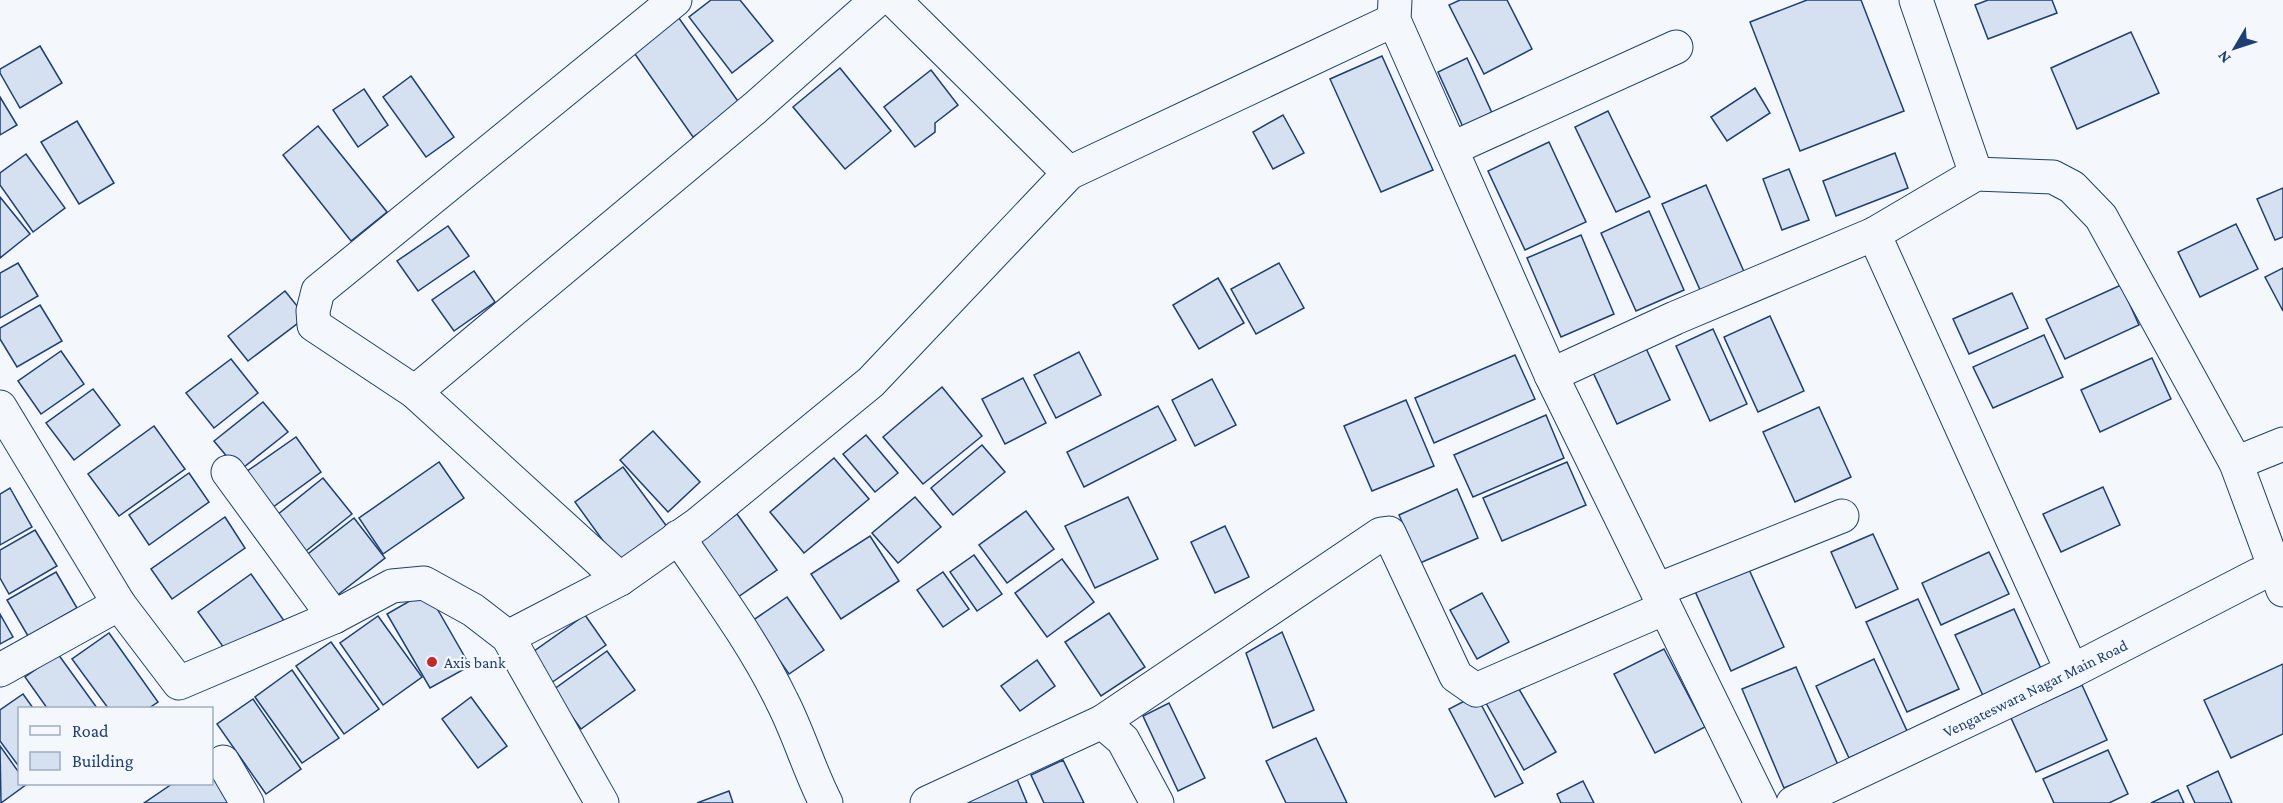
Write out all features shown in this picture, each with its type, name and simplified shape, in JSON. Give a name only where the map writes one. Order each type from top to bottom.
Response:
[{"type":"street","points":[[620,579],[415,392],[314,325],[313,311],[318,291],[675,0]]},
{"type":"street","points":[[415,392],[755,108],[877,0]]},
{"type":"street","points":[[894,0],[1069,173]]},
{"type":"street","points":[[1916,0],[1976,174]]},
{"type":"street","points":[[508,637],[620,579],[698,524],[871,382],[1069,173],[1394,10],[1451,149],[1551,375],[1761,803]]},
{"type":"street","points":[[1451,149],[1676,47]]},
{"type":"street","points":[[1551,375],[1685,314],[1874,234],[1976,174],[2053,177],[2072,187],[2101,217],[2236,463],[2279,580]]},
{"type":"street","points":[[1874,234],[2072,671]]},
{"type":"street","points":[[0,407],[119,604],[179,683],[334,617],[392,586],[424,584],[473,610],[508,637],[602,803]]},
{"type":"street","points":[[2236,463],[2283,444]]},
{"type":"street","points":[[228,472],[334,617]]},
{"type":"street","points":[[927,803],[1102,722],[1381,534],[1389,533],[1456,676],[1476,690],[1661,599],[1842,516]]},
{"type":"street","points":[[678,537],[752,644],[783,703],[814,780],[826,803]]},
{"type":"street","name":"Vengateswara Nagar Main Road","points":[[1793,803],[2072,671],[2258,576],[2279,580]]},
{"type":"street","points":[[0,670],[119,604]]},
{"type":"street","points":[[1102,722],[1124,740],[1157,803]]},
{"type":"street","points":[[223,762],[247,803]]},
{"type":"building","points":[[711,0],[740,0],[773,41],[732,73],[689,17]]},
{"type":"building","points":[[1460,0],[1507,0],[1532,49],[1484,74],[1449,5]]},
{"type":"building","points":[[1807,0],[1861,0],[1904,111],[1800,151],[1750,22]]},
{"type":"building","points":[[1988,0],[2052,0],[2057,13],[1988,39],[1975,5]]},
{"type":"building","points":[[676,14],[740,104],[693,137],[630,47]]},
{"type":"building","points":[[2131,32],[2159,93],[2077,129],[2051,68]]},
{"type":"building","points":[[40,46],[62,83],[20,108],[0,73],[0,69]]},
{"type":"building","points":[[1382,56],[1433,170],[1381,192],[1330,79]]},
{"type":"building","points":[[1467,58],[1492,113],[1463,127],[1438,72]]},
{"type":"building","points":[[840,68],[891,131],[845,169],[793,107]]},
{"type":"building","points":[[931,70],[958,105],[935,123],[935,132],[915,147],[884,107]]},
{"type":"building","points":[[411,76],[454,137],[426,157],[383,97]]},
{"type":"building","points":[[1755,88],[1770,113],[1727,141],[1711,117]]},
{"type":"building","points":[[364,89],[388,125],[358,147],[333,110]]},
{"type":"building","points":[[0,97],[17,125],[0,135]]},
{"type":"building","points":[[1608,111],[1650,197],[1616,212],[1575,127]]},
{"type":"building","points":[[1283,115],[1304,153],[1273,169],[1253,132]]},
{"type":"building","points":[[77,121],[114,183],[79,204],[41,142]]},
{"type":"building","points":[[318,126],[387,212],[351,241],[283,155]]},
{"type":"building","points":[[1549,142],[1586,222],[1525,250],[1488,171]]},
{"type":"building","points":[[1895,153],[1908,188],[1836,216],[1823,181]]},
{"type":"building","points":[[26,154],[65,208],[33,232],[0,185],[0,173]]},
{"type":"building","points":[[1789,169],[1809,220],[1782,230],[1763,179]]},
{"type":"building","points":[[1706,185],[1745,274],[1701,292],[1662,204]]},
{"type":"building","points":[[2283,188],[2283,237],[2275,240],[2257,199]]},
{"type":"building","points":[[0,197],[30,234],[0,258]]},
{"type":"building","points":[[1649,211],[1684,290],[1636,311],[1601,233]]},
{"type":"building","points":[[2236,224],[2258,269],[2200,297],[2178,252]]},
{"type":"building","points":[[448,226],[469,256],[418,291],[397,261]]},
{"type":"building","points":[[1581,235],[1614,314],[1561,337],[1527,258]]},
{"type":"building","points":[[18,263],[38,296],[0,318],[0,273]]},
{"type":"building","points":[[1279,263],[1304,308],[1256,334],[1231,289]]},
{"type":"building","points":[[2283,268],[2283,311],[2265,277]]},
{"type":"building","points":[[474,271],[495,302],[454,331],[432,300]]},
{"type":"building","points":[[1218,278],[1244,323],[1199,349],[1173,305]]},
{"type":"building","points":[[2121,285],[2139,325],[2065,359],[2046,319]]},
{"type":"building","points":[[285,291],[306,317],[248,361],[228,336]]},
{"type":"building","points":[[2012,293],[2028,328],[1969,354],[1953,319]]},
{"type":"building","points":[[40,305],[62,341],[17,367],[0,339],[0,328]]},
{"type":"building","points":[[1770,316],[1804,391],[1758,412],[1724,337]]},
{"type":"building","points":[[1713,329],[1747,404],[1710,421],[1676,346]]},
{"type":"building","points":[[2044,335],[2063,377],[1993,408],[1973,367]]},
{"type":"building","points":[[1644,344],[1670,400],[1617,424],[1591,368]]},
{"type":"building","points":[[61,351],[84,384],[41,414],[18,381]]},
{"type":"building","points":[[1079,352],[1101,395],[1056,418],[1034,375]]},
{"type":"building","points":[[1515,355],[1535,399],[1434,443],[1415,398]]},
{"type":"building","points":[[2152,358],[2171,399],[2100,432],[2081,390]]},
{"type":"building","points":[[231,359],[258,393],[214,428],[186,393]]},
{"type":"building","points":[[1023,378],[1046,423],[1005,444],[982,399]]},
{"type":"building","points":[[1212,379],[1236,425],[1195,446],[1172,400]]},
{"type":"building","points":[[942,387],[982,436],[923,484],[883,437]]},
{"type":"building","points":[[93,389],[120,425],[74,460],[46,423]]},
{"type":"building","points":[[1406,400],[1434,466],[1372,491],[1344,426]]},
{"type":"building","points":[[263,402],[288,432],[239,471],[214,441]]},
{"type":"building","points":[[1158,406],[1176,440],[1084,487],[1067,452]]},
{"type":"building","points":[[1819,407],[1851,477],[1795,502],[1763,432]]},
{"type":"building","points":[[1546,415],[1564,458],[1473,497],[1454,455]]},
{"type":"building","points":[[154,426],[185,469],[119,516],[88,474]]},
{"type":"building","points":[[653,431],[700,482],[668,512],[620,460]]},
{"type":"building","points":[[866,435],[898,473],[875,492],[843,454]]},
{"type":"building","points":[[296,437],[321,472],[269,510],[243,474]]},
{"type":"building","points":[[982,445],[1005,472],[953,515],[931,488]]},
{"type":"building","points":[[834,458],[869,499],[804,553],[770,512]]},
{"type":"building","points":[[439,462],[464,498],[383,554],[359,518]]},
{"type":"building","points":[[1567,462],[1586,505],[1502,541],[1483,498]]},
{"type":"building","points":[[623,467],[668,528],[619,563],[575,502]]},
{"type":"building","points":[[189,473],[209,502],[149,545],[129,515]]},
{"type":"building","points":[[323,478],[352,514],[301,555],[272,519]]},
{"type":"building","points":[[2103,487],[2120,525],[2061,552],[2043,514]]},
{"type":"building","points":[[10,488],[32,527],[0,545],[0,494]]},
{"type":"building","points":[[1457,489],[1478,538],[1420,563],[1399,515]]},
{"type":"building","points":[[915,497],[941,527],[898,563],[872,533]]},
{"type":"building","points":[[1128,497],[1158,559],[1095,588],[1065,526]]},
{"type":"building","points":[[1026,511],[1054,549],[1007,583],[979,545]]},
{"type":"building","points":[[737,514],[777,570],[738,597],[699,540]]},
{"type":"building","points":[[225,517],[245,548],[172,599],[151,569]]},
{"type":"building","points":[[354,518],[385,558],[335,597],[304,557]]},
{"type":"building","points":[[1225,526],[1249,577],[1215,593],[1191,542]]},
{"type":"building","points":[[35,530],[57,566],[9,594],[0,578],[0,550]]},
{"type":"building","points":[[1873,534],[1898,589],[1856,608],[1831,552]]},
{"type":"building","points":[[870,536],[899,581],[841,619],[811,574]]},
{"type":"building","points":[[1989,552],[2009,594],[1941,625],[1922,583]]},
{"type":"building","points":[[974,555],[1002,594],[977,611],[950,572]]},
{"type":"building","points":[[1062,559],[1094,602],[1047,637],[1015,593]]},
{"type":"building","points":[[1747,565],[1784,647],[1731,671],[1694,589]]},
{"type":"building","points":[[56,572],[77,608],[28,636],[7,600]]},
{"type":"building","points":[[943,572],[969,609],[943,627],[917,590]]},
{"type":"building","points":[[251,574],[285,622],[232,659],[198,612]]},
{"type":"building","points":[[427,591],[470,666],[430,688],[387,614]]},
{"type":"building","points":[[1482,593],[1509,642],[1477,659],[1450,610]]},
{"type":"building","points":[[787,597],[824,650],[789,674],[752,621]]},
{"type":"building","points":[[1918,599],[1959,689],[1907,712],[1866,622]]},
{"type":"building","points":[[2014,609],[2043,673],[1985,700],[1955,635]]},
{"type":"building","points":[[1109,613],[1145,667],[1101,696],[1065,642]]},
{"type":"building","points":[[0,614],[13,637],[0,644]]},
{"type":"building","points":[[585,615],[606,645],[551,683],[530,654]]},
{"type":"building","points":[[378,616],[422,677],[383,705],[340,643]]},
{"type":"building","points":[[1282,632],[1314,710],[1273,728],[1246,653]]},
{"type":"building","points":[[109,633],[158,702],[150,707],[107,707],[72,659]]},
{"type":"building","points":[[331,642],[379,709],[344,734],[296,666]]},
{"type":"building","points":[[1664,649],[1705,727],[1655,753],[1614,674]]},
{"type":"building","points":[[607,651],[635,690],[581,729],[553,690]]},
{"type":"building","points":[[58,654],[96,707],[46,707],[25,677]]},
{"type":"building","points":[[1874,659],[1907,731],[1849,758],[1816,686]]},
{"type":"building","points":[[1037,660],[1055,686],[1020,711],[1001,686]]},
{"type":"building","points":[[2283,664],[2283,734],[2231,758],[2204,700]]},
{"type":"building","points":[[1796,667],[1838,765],[1784,788],[1742,689]]},
{"type":"building","points":[[292,670],[339,738],[302,763],[255,697]]},
{"type":"building","points":[[1513,679],[1556,752],[1524,770],[1482,696]]},
{"type":"building","points":[[2082,685],[2107,740],[2036,772],[2011,718]]},
{"type":"building","points":[[23,694],[32,707],[18,707],[18,765],[0,741],[0,710]]},
{"type":"building","points":[[1476,695],[1523,783],[1495,797],[1449,709]]},
{"type":"building","points":[[471,697],[507,746],[478,768],[442,719]]},
{"type":"building","points":[[253,699],[301,769],[266,794],[217,724]]},
{"type":"building","points":[[1169,703],[1205,778],[1178,791],[1143,716]]},
{"type":"building","points":[[1316,738],[1347,803],[1286,803],[1266,761]]},
{"type":"building","points":[[0,746],[18,771],[18,785],[26,785],[1,803]]},
{"type":"building","points":[[2108,750],[2128,794],[2109,803],[2054,803],[2043,779]]},
{"type":"building","points":[[1063,760],[1084,803],[1044,803],[1031,775]]},
{"type":"building","points":[[2218,771],[2232,803],[2195,803],[2187,786]]},
{"type":"building","points":[[213,778],[230,803],[144,803],[171,785],[213,785]]},
{"type":"building","points":[[1017,779],[1027,803],[970,803],[968,800]]},
{"type":"building","points":[[1583,781],[1594,803],[1561,803],[1557,794]]},
{"type":"building","points":[[2178,790],[2184,803],[2151,803]]},
{"type":"building","points":[[729,791],[733,803],[697,803]]},
{"type":"place","name":"Axis bank","points":[[432,662]]}]
